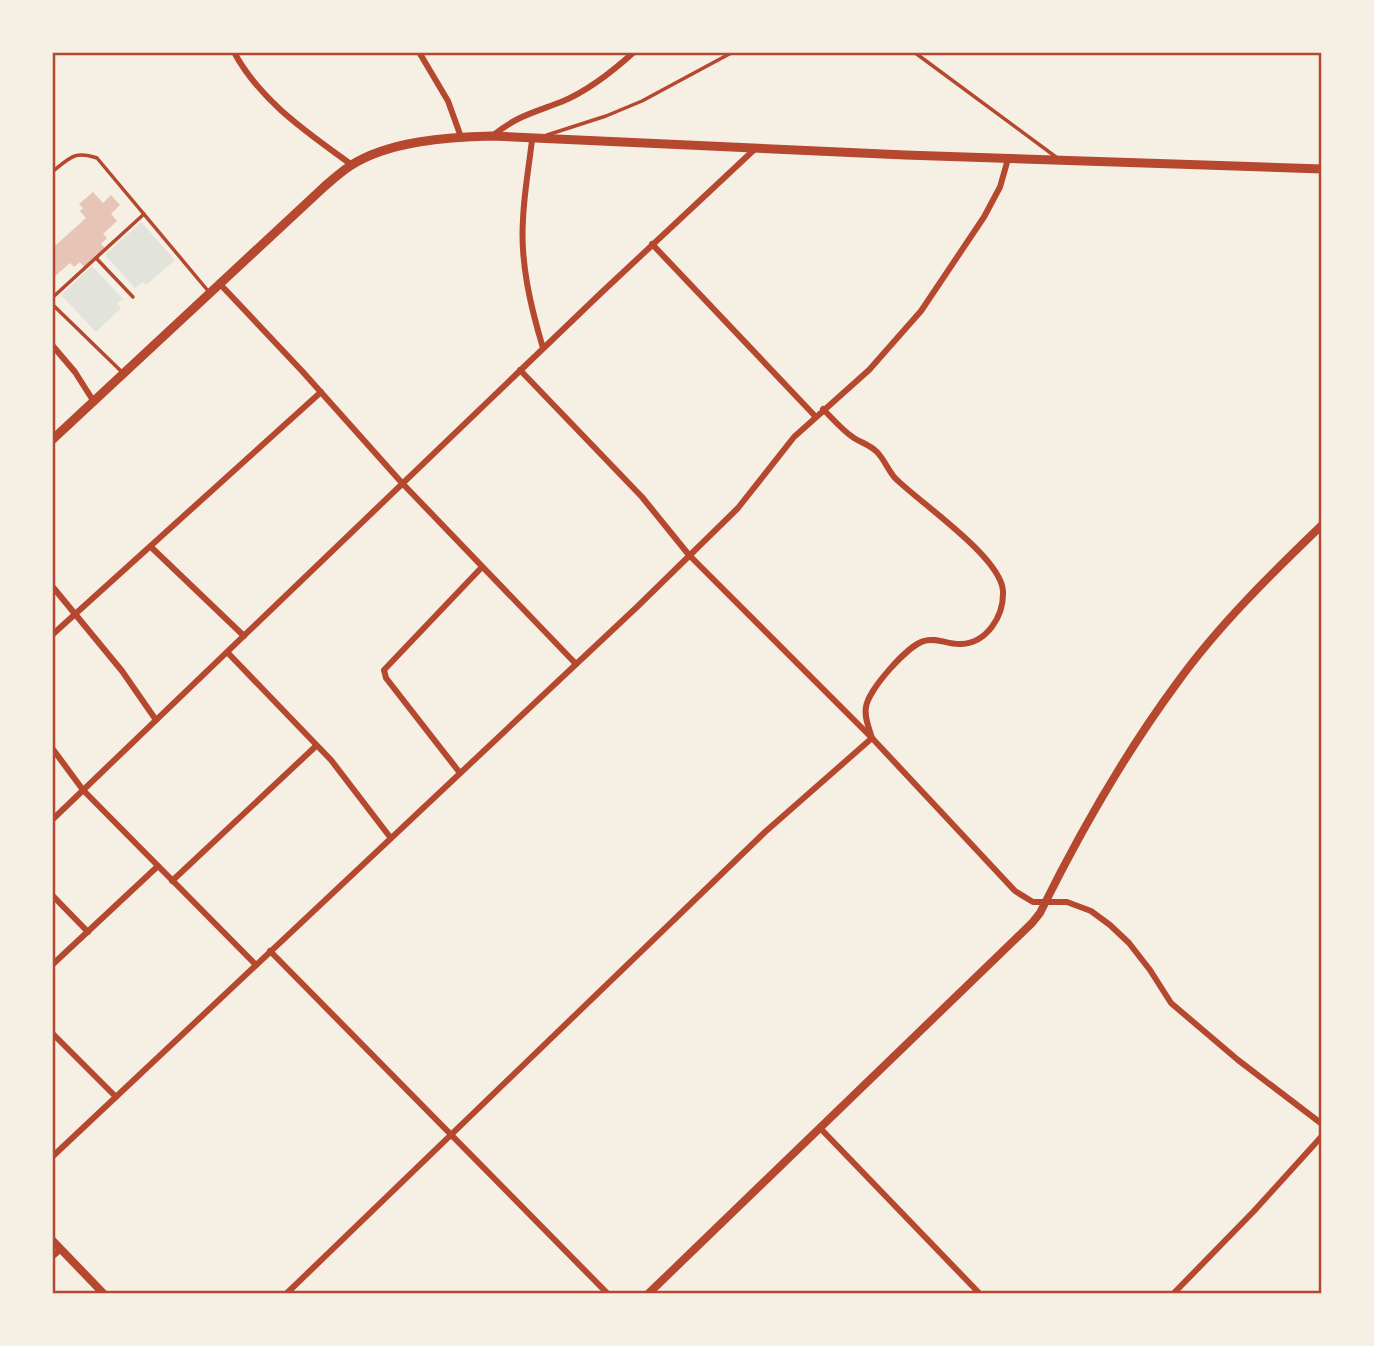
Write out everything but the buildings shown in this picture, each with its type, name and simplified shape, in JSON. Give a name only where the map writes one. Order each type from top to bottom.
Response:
[{"type":"main road","points":[[52,440],[299,208],[352,165],[404,146],[461,136],[492,136],[1008,159],[1321,169]]},
{"type":"street","points":[[234,52],[245,74],[264,93],[303,130],[352,165]]},
{"type":"street","points":[[419,52],[449,101],[461,136]]},
{"type":"street","points":[[492,136],[520,116],[562,101],[592,86],[634,52]]},
{"type":"street","points":[[532,139],[523,222],[524,251],[534,319],[543,348]]},
{"type":"street","points":[[52,820],[652,244],[758,147]]},
{"type":"street","points":[[52,1157],[738,508],[774,460],[815,415],[869,370],[927,303],[984,217],[1000,187],[1008,159]]},
{"type":"street","points":[[652,244],[815,415]]},
{"type":"street","points":[[219,283],[402,484],[576,664]]},
{"type":"street","points":[[52,345],[75,372],[94,402]]},
{"type":"street","points":[[520,370],[642,497],[689,555],[872,738],[1015,891],[1033,902],[1067,902],[1091,911],[1110,925],[1129,943],[1171,1003],[1238,1060],[1321,1124]]},
{"type":"street","points":[[52,635],[321,392]]},
{"type":"street","points":[[823,410],[855,439],[877,452],[893,476],[995,568],[1003,592],[996,620],[985,634],[961,644],[934,640],[916,644],[884,677],[873,690],[865,710],[872,738]]},
{"type":"street","points":[[648,1293],[1024,933],[1041,913],[1124,762],[1178,680],[1321,524]]},
{"type":"street","points":[[151,547],[244,636]]},
{"type":"street","points":[[460,773],[389,682],[384,670],[482,567]]},
{"type":"street","points":[[52,586],[122,671],[156,720]]},
{"type":"street","points":[[228,653],[346,778],[359,799],[390,837]]},
{"type":"street","points":[[286,1293],[765,832],[872,738]]},
{"type":"street","points":[[172,881],[316,746]]},
{"type":"street","points":[[52,748],[83,790],[256,965]]},
{"type":"street","points":[[52,965],[158,866]]},
{"type":"street","points":[[52,895],[88,932]]},
{"type":"street","points":[[270,951],[608,1293]]},
{"type":"street","points":[[52,1033],[116,1097]]},
{"type":"street","points":[[821,1129],[980,1293]]},
{"type":"street","points":[[1173,1293],[1254,1211],[1321,1136]]},
{"type":"street","points":[[52,1240],[104,1293]]},
{"type":"street","points":[[52,1257],[61,1249]]},
{"type":"lane","points":[[532,139],[606,116],[642,101],[733,52]]},
{"type":"lane","points":[[914,52],[1060,159]]},
{"type":"lane","points":[[52,172],[73,155],[85,154],[97,158],[209,292]]},
{"type":"lane","points":[[52,298],[144,214]]},
{"type":"lane","points":[[96,258],[134,297]]},
{"type":"lane","points":[[52,304],[123,373]]},
{"type":"shaded area","points":[[141,222],[175,260],[146,285],[143,282],[135,288],[105,255]]},
{"type":"shaded area","points":[[92,266],[123,299],[117,304],[121,308],[96,332],[61,295]]}]
